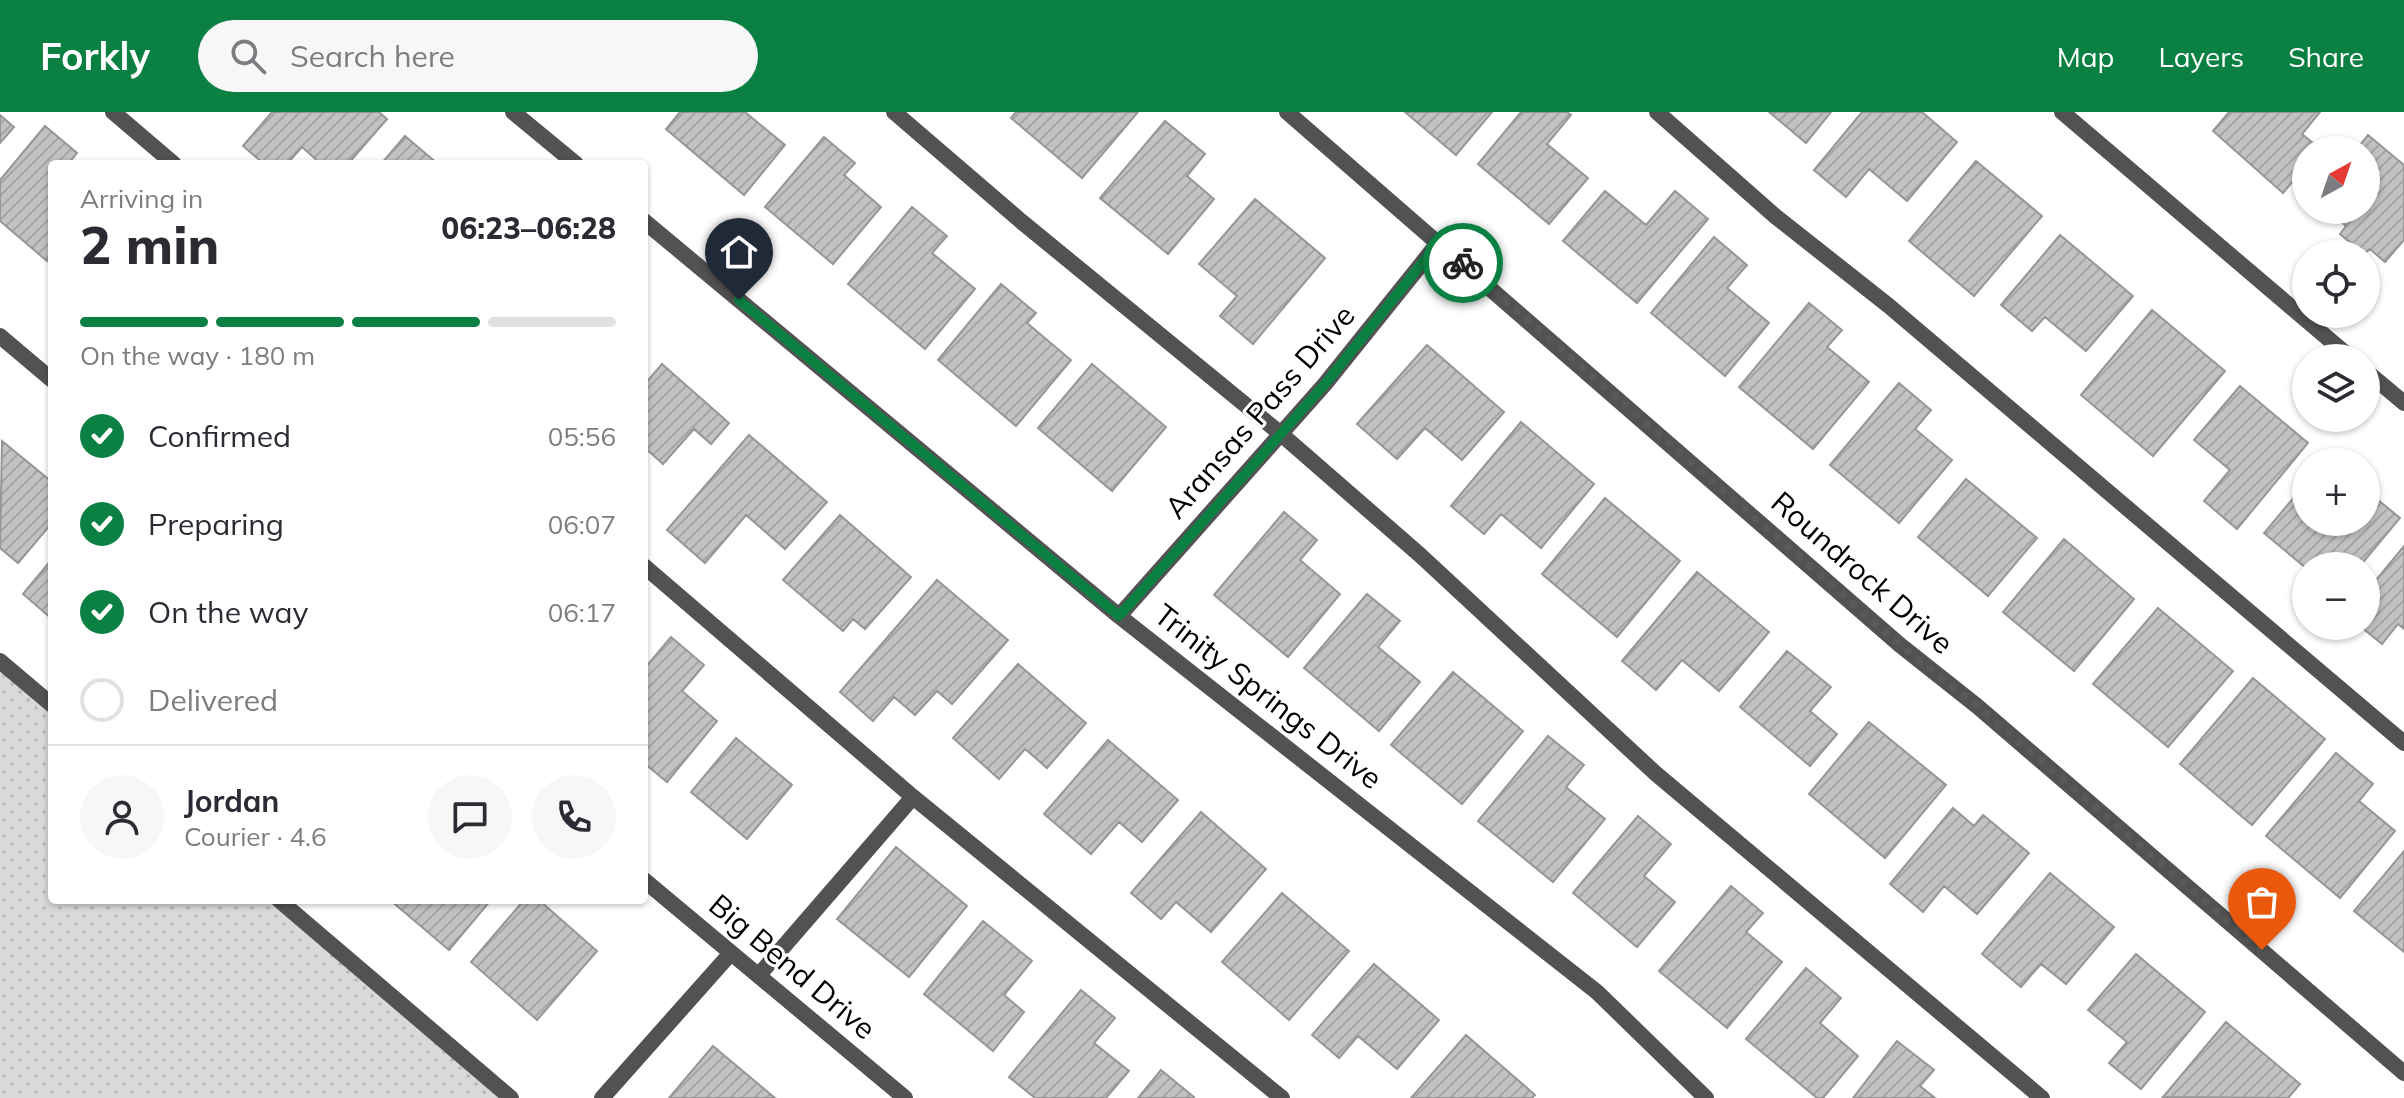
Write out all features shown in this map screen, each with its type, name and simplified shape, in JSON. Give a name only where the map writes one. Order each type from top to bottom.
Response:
[{"type":"street","points":[[113,112],[169,160]]},
{"type":"street","points":[[513,112],[571,160]]},
{"type":"street","points":[[894,112],[1281,434],[1420,555],[1654,772],[2042,1098]]},
{"type":"street","name":"Roundrock Drive","points":[[1287,112],[1900,645],[1989,716],[2404,1073]]},
{"type":"street","points":[[2062,112],[2335,344]]},
{"type":"street","points":[[1661,113],[1775,216],[1901,316],[2404,743]]},
{"type":"street","name":"Trinity Springs Drive","points":[[648,224],[1119,616],[1597,992],[1706,1098]]},
{"type":"street","name":"Aransas Pass Drive","points":[[1119,616],[1325,384],[1439,242]]},
{"type":"street","points":[[0,336],[48,377]]},
{"type":"street","points":[[2380,383],[2404,403]]},
{"type":"street","points":[[648,569],[913,797],[1282,1098]]},
{"type":"street","points":[[0,661],[48,702]]},
{"type":"street","points":[[759,975],[913,797]]},
{"type":"street","name":"Big Bend Drive","points":[[648,883],[905,1098]]},
{"type":"street","points":[[284,904],[511,1098]]},
{"type":"street","points":[[602,1098],[731,953]]},
{"type":"shaded area","points":[[0,661],[48,702],[48,904],[284,904],[511,1098],[0,1098]]},
{"type":"building","points":[[272,112],[379,112],[387,119],[351,160],[317,160],[302,147],[291,160],[259,160],[243,146]]},
{"type":"building","points":[[680,112],[745,112],[785,145],[744,195],[666,129]]},
{"type":"building","points":[[1016,112],[1138,112],[1082,178],[1011,118]]},
{"type":"building","points":[[1405,112],[1492,112],[1456,155]]},
{"type":"building","points":[[1521,112],[1567,112],[1571,115],[1547,144],[1588,178],[1549,224],[1478,164]]},
{"type":"building","points":[[1769,112],[1831,112],[1806,143]]},
{"type":"building","points":[[1862,112],[1922,112],[1957,142],[1907,201],[1869,169],[1846,197],[1814,170]]},
{"type":"building","points":[[2229,112],[2320,112],[2302,134],[2304,136],[2292,136],[2292,182],[2283,193],[2213,131]]},
{"type":"building","points":[[0,115],[14,127],[0,143]]},
{"type":"building","points":[[1165,121],[1205,154],[1187,176],[1214,199],[1168,254],[1100,198]]},
{"type":"building","points":[[45,126],[77,153],[71,160],[48,160],[47,261],[0,221],[0,180]]},
{"type":"building","points":[[405,136],[433,160],[384,160]]},
{"type":"building","points":[[824,137],[855,163],[844,175],[881,207],[833,264],[765,207]]},
{"type":"building","points":[[2380,145],[2404,165],[2404,240],[2385,262],[2380,258],[2380,240],[2347,240],[2340,234],[2346,226],[2344,224],[2380,224]]},
{"type":"building","points":[[1976,161],[2042,216],[1974,296],[1909,241]]},
{"type":"building","points":[[1605,191],[1646,225],[1675,191],[1708,219],[1637,303],[1563,241]]},
{"type":"building","points":[[1255,199],[1325,258],[1253,344],[1220,316],[1237,296],[1199,264]]},
{"type":"building","points":[[912,207],[947,236],[932,253],[975,289],[925,349],[848,284]]},
{"type":"building","points":[[2060,235],[2133,296],[2086,351],[2045,317],[2032,331],[2001,305]]},
{"type":"building","points":[[1714,237],[1747,265],[1727,288],[1769,323],[1725,376],[1651,313]]},
{"type":"building","points":[[1001,284],[1036,313],[1027,323],[1071,360],[1016,426],[938,360]]},
{"type":"building","points":[[1809,303],[1842,330],[1827,347],[1869,382],[1813,449],[1739,387]]},
{"type":"building","points":[[2152,310],[2225,371],[2153,456],[2081,395]]},
{"type":"building","points":[[1427,345],[1504,412],[1462,460],[1425,428],[1397,459],[1357,424]]},
{"type":"building","points":[[662,364],[729,423],[711,444],[694,429],[663,464],[648,451],[648,380]]},
{"type":"building","points":[[1092,364],[1166,427],[1112,491],[1038,428]]},
{"type":"building","points":[[1899,383],[1931,410],[1915,429],[1952,460],[1899,523],[1830,465]]},
{"type":"building","points":[[2240,386],[2308,443],[2304,448],[2292,448],[2292,462],[2237,529],[2204,501],[2230,470],[2194,440]]},
{"type":"building","points":[[1521,422],[1594,484],[1541,548],[1501,514],[1484,534],[1451,506]]},
{"type":"building","points":[[749,435],[827,502],[785,549],[746,515],[705,563],[667,530]]},
{"type":"building","points":[[2,441],[48,479],[48,528],[18,563],[0,548]]},
{"type":"building","points":[[1966,479],[2037,538],[1988,596],[1918,537]]},
{"type":"building","points":[[1605,498],[1680,561],[1617,637],[1542,574]]},
{"type":"building","points":[[2292,500],[2292,536],[2380,536],[2380,502],[2400,518],[2372,552],[2292,552],[2292,556],[2264,533]]},
{"type":"building","points":[[1284,512],[1317,540],[1300,560],[1340,594],[1288,657],[1214,595]]},
{"type":"building","points":[[840,515],[911,577],[865,629],[853,619],[843,631],[783,580]]},
{"type":"building","points":[[2064,539],[2134,599],[2074,671],[2003,612]]},
{"type":"building","points":[[2404,546],[2404,629],[2398,624],[2382,644],[2377,640],[2380,640],[2380,575]]},
{"type":"building","points":[[48,564],[48,616],[23,594]]},
{"type":"building","points":[[1697,572],[1769,632],[1719,691],[1682,660],[1656,690],[1622,661]]},
{"type":"building","points":[[937,580],[1008,640],[952,704],[937,691],[915,715],[894,697],[873,721],[840,692]]},
{"type":"building","points":[[1367,594],[1400,621],[1378,647],[1420,682],[1379,731],[1304,668]]},
{"type":"building","points":[[2158,608],[2233,671],[2168,747],[2093,684]]},
{"type":"building","points":[[671,637],[704,665],[682,691],[717,721],[667,782],[648,766],[648,664]]},
{"type":"building","points":[[1787,651],[1831,687],[1810,711],[1837,734],[1810,766],[1740,707]]},
{"type":"building","points":[[1018,664],[1086,723],[1047,768],[1025,749],[999,779],[953,738]]},
{"type":"building","points":[[1453,672],[1523,731],[1462,804],[1391,745]]},
{"type":"building","points":[[2253,678],[2325,739],[2252,825],[2180,764]]},
{"type":"building","points":[[1869,722],[1946,785],[1885,858],[1809,794]]},
{"type":"building","points":[[1548,736],[1584,765],[1566,787],[1605,819],[1553,882],[1478,821]]},
{"type":"building","points":[[736,738],[792,785],[747,839],[691,792]]},
{"type":"building","points":[[1108,740],[1178,800],[1142,842],[1119,822],[1091,854],[1044,814]]},
{"type":"building","points":[[2336,753],[2373,784],[2359,801],[2395,831],[2340,898],[2266,836]]},
{"type":"building","points":[[1953,808],[1974,826],[1983,815],[2029,853],[1977,914],[1944,886],[1923,912],[1890,884]]},
{"type":"building","points":[[1201,812],[1266,869],[1211,932],[1176,902],[1161,919],[1131,893]]},
{"type":"building","points":[[1638,816],[1671,844],[1644,876],[1675,902],[1637,947],[1573,893]]},
{"type":"building","points":[[896,847],[967,906],[909,977],[837,919]]},
{"type":"building","points":[[2404,851],[2404,952],[2354,911]]},
{"type":"building","points":[[2050,873],[2114,927],[2066,984],[2041,964],[2021,987],[1982,954]]},
{"type":"building","points":[[1731,886],[1763,913],[1746,932],[1782,962],[1727,1028],[1659,971]]},
{"type":"building","points":[[1282,893],[1349,951],[1289,1020],[1222,962]]},
{"type":"building","points":[[395,904],[488,904],[449,950]]},
{"type":"building","points":[[521,904],[544,904],[597,951],[537,1020],[471,962]]},
{"type":"building","points":[[983,921],[1032,961],[1004,995],[1024,1012],[993,1051],[924,994]]},
{"type":"building","points":[[2136,954],[2205,1012],[2141,1089],[2109,1063],[2127,1042],[2088,1010]]},
{"type":"building","points":[[1374,964],[1439,1020],[1397,1069],[1358,1036],[1339,1058],[1312,1035]]},
{"type":"building","points":[[1806,968],[1841,998],[1820,1023],[1858,1056],[1823,1098],[1817,1098],[1746,1039]]},
{"type":"building","points":[[1081,990],[1115,1018],[1094,1043],[1129,1071],[1106,1098],[1035,1098],[1009,1077]]},
{"type":"building","points":[[2226,1022],[2300,1084],[2288,1098],[2163,1097]]},
{"type":"building","points":[[1466,1035],[1535,1095],[1532,1098],[1411,1098]]},
{"type":"building","points":[[1897,1041],[1934,1070],[1920,1086],[1935,1098],[1853,1098]]},
{"type":"building","points":[[713,1046],[775,1098],[669,1098]]},
{"type":"building","points":[[1161,1070],[1194,1097],[1138,1098]]},
{"type":"way so far","points":[[1463,263],[1900,645],[1977,706],[2262,950]]},
{"type":"route","points":[[739,300],[1119,616],[1325,384],[1439,242],[1463,263]]}]
